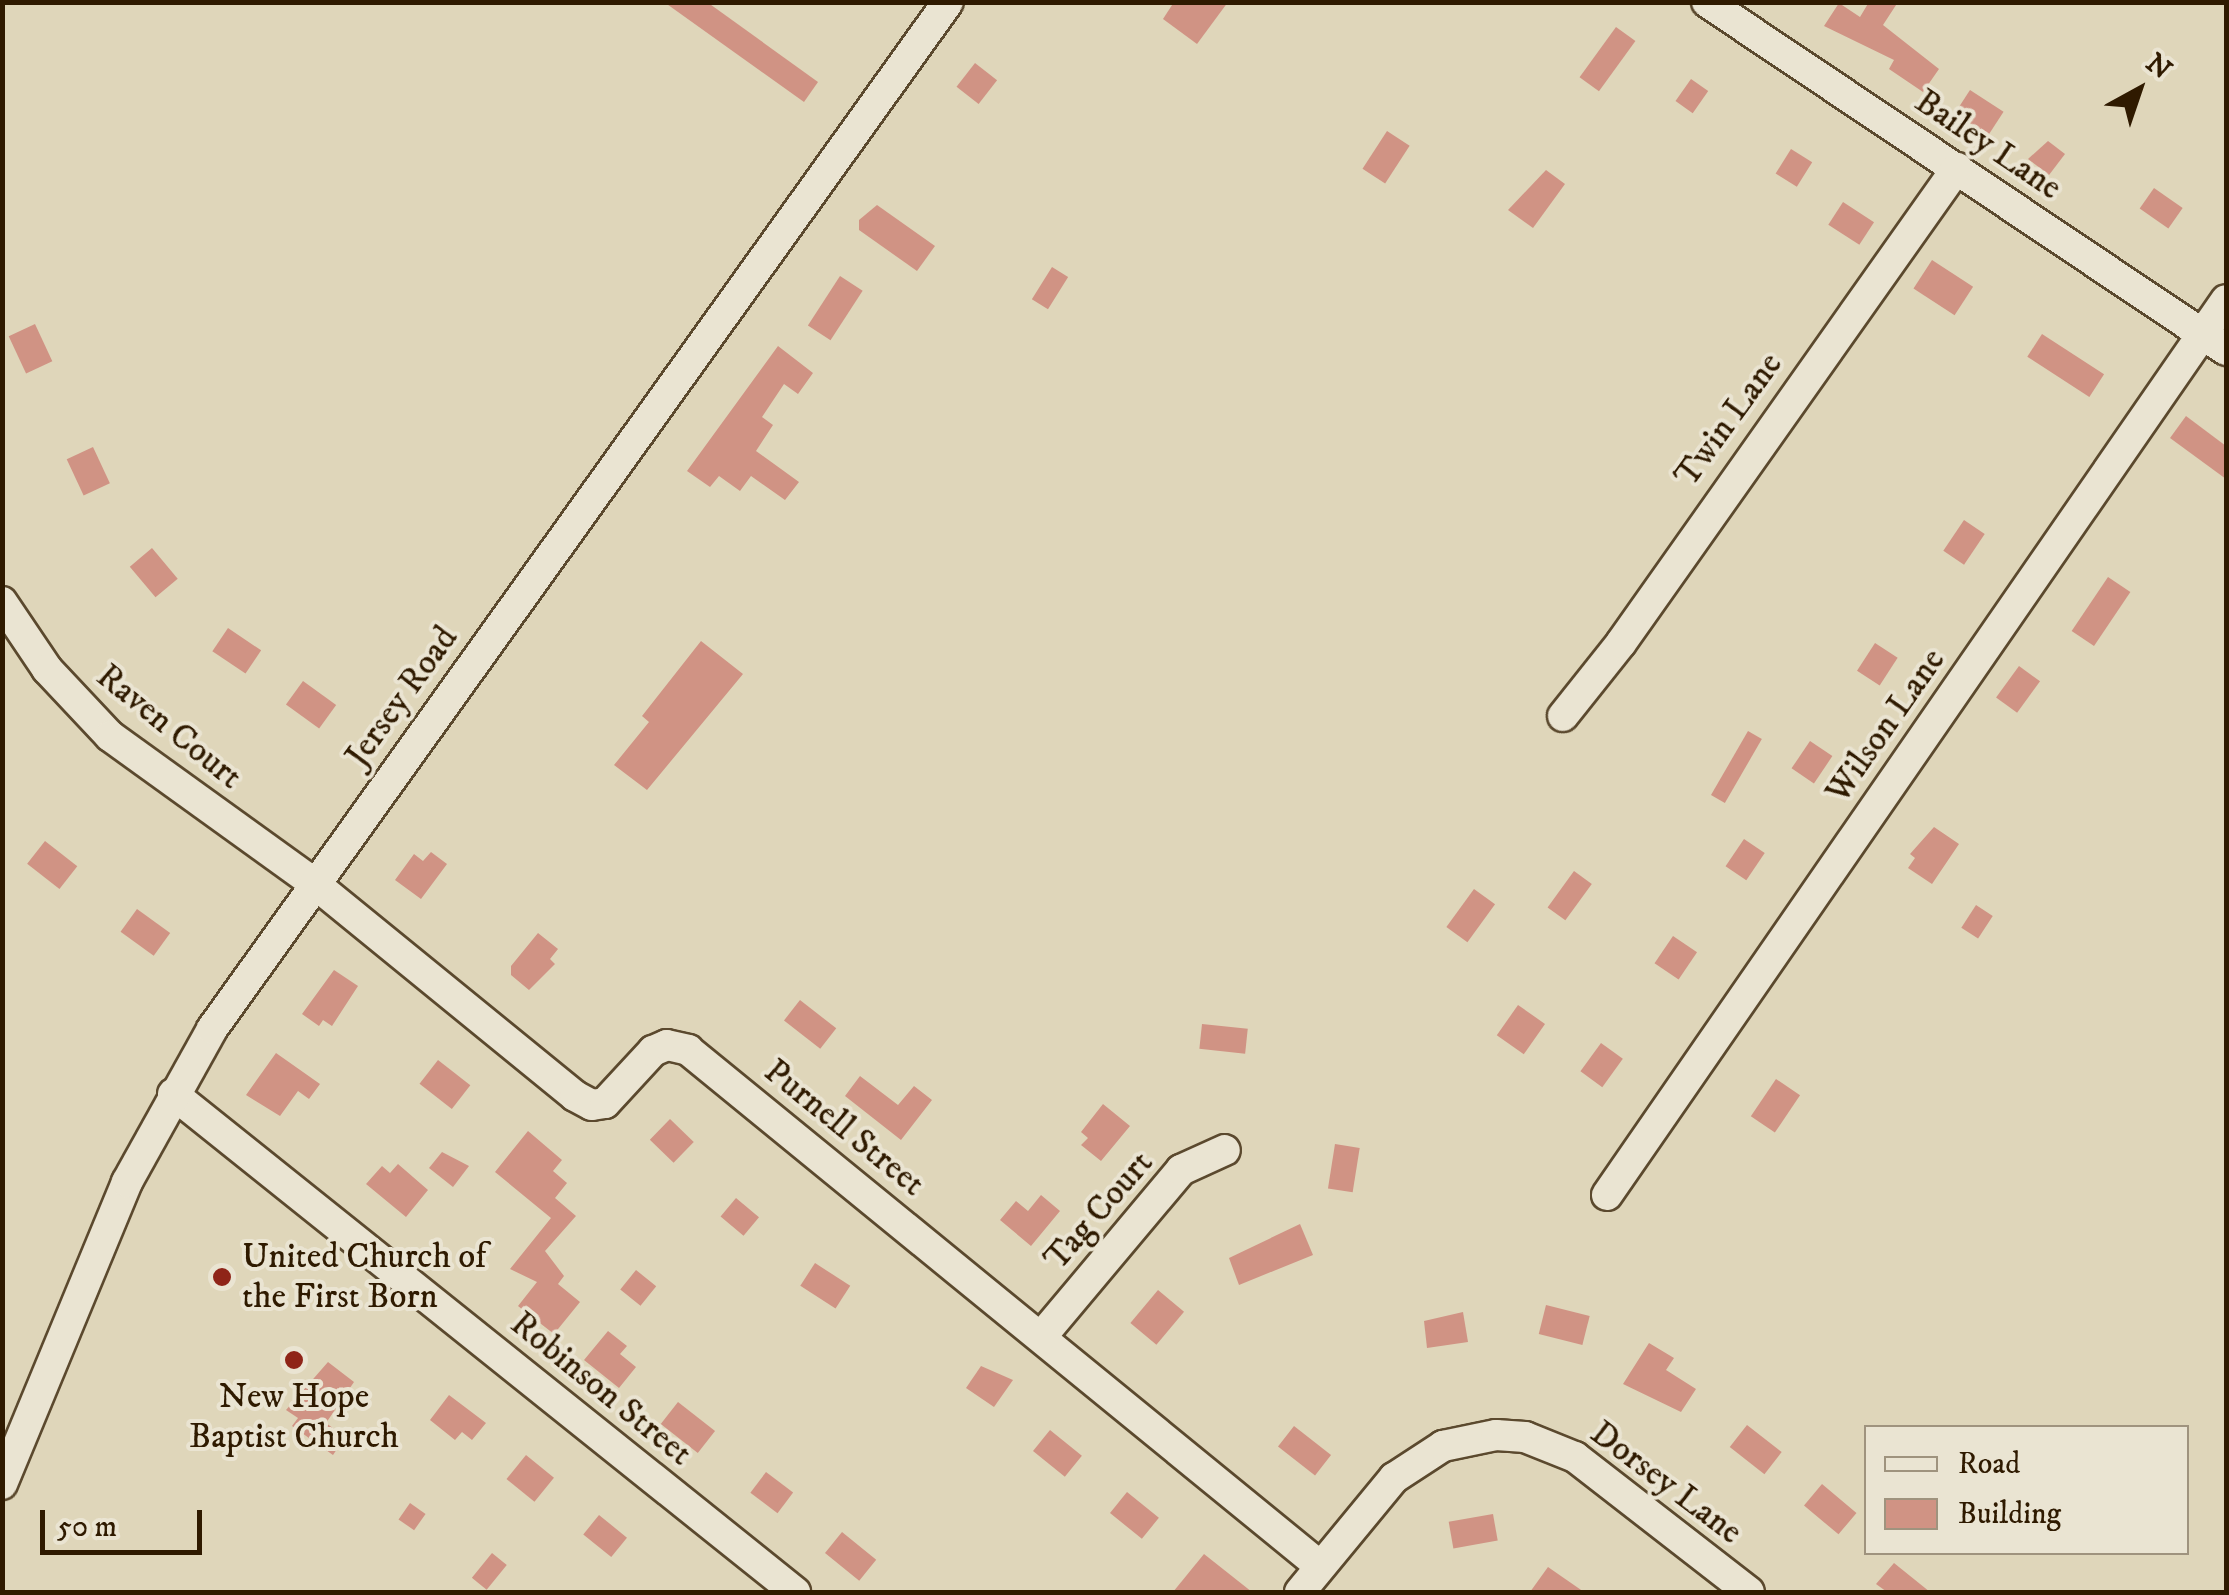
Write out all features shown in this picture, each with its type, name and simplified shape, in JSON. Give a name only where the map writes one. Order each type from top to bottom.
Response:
[{"type":"street","name":"Jersey Road","points":[[2,1484],[86,1273],[173,1094],[315,884],[948,2]]},
{"type":"street","name":"Bailey Lane","points":[[1707,2],[2214,342]]},
{"type":"street","name":"Twin Lane","points":[[1563,716],[1622,644],[1957,168]]},
{"type":"street","name":"Wilson Lane","points":[[1607,1196],[2214,342],[2226,300]]},
{"type":"street","name":"Raven Court","points":[[2,602],[47,670],[110,736],[315,884]]},
{"type":"street","name":"Purnell Street","points":[[315,884],[592,1105],[615,1095],[660,1047],[688,1050],[1320,1566]]},
{"type":"street","name":"Robinson Street","points":[[173,1094],[795,1592]]},
{"type":"street","name":"Tag Court","points":[[1041,1337],[1181,1170],[1225,1150]]},
{"type":"street","name":"Dorsey Lane","points":[[1300,1592],[1408,1468],[1443,1446],[1496,1435],[1524,1437],[1574,1457],[1748,1592]]},
{"type":"building","points":[[664,2],[707,2],[818,82],[804,102]]},
{"type":"building","points":[[1174,2],[1228,2],[1197,44],[1163,19]]},
{"type":"building","points":[[1869,2],[1898,2],[1883,25],[1939,69],[1923,92],[1889,69],[1894,60],[1824,26],[1839,3],[1860,17]]},
{"type":"building","points":[[1616,27],[1635,41],[1599,91],[1580,77]]},
{"type":"building","points":[[975,63],[997,80],[979,104],[957,87]]},
{"type":"building","points":[[1691,79],[1708,91],[1693,113],[1676,101]]},
{"type":"building","points":[[1970,90],[2004,112],[1988,135],[1955,113]]},
{"type":"building","points":[[1387,131],[1410,146],[1385,183],[1362,169]]},
{"type":"building","points":[[2048,141],[2065,154],[2049,175],[2028,159]]},
{"type":"building","points":[[1791,149],[1812,162],[1797,187],[1776,174]]},
{"type":"building","points":[[1546,170],[1565,184],[1533,228],[1508,210]]},
{"type":"building","points":[[2154,188],[2183,208],[2168,229],[2140,208]]},
{"type":"building","points":[[1843,202],[1874,222],[1859,245],[1828,225]]},
{"type":"building","points":[[877,205],[935,246],[917,271],[859,230],[859,220]]},
{"type":"building","points":[[1932,260],[1973,287],[1955,315],[1913,289]]},
{"type":"building","points":[[1052,267],[1068,277],[1048,309],[1032,299]]},
{"type":"building","points":[[840,276],[863,291],[831,340],[808,325]]},
{"type":"building","points":[[35,324],[52,361],[26,373],[9,336]]},
{"type":"building","points":[[2042,334],[2104,374],[2089,397],[2027,357]]},
{"type":"building","points":[[778,346],[813,373],[798,394],[784,384],[762,417],[773,425],[756,451],[799,482],[785,500],[751,476],[740,491],[719,476],[710,487],[687,471]]},
{"type":"building","points":[[2186,416],[2226,446],[2226,479],[2170,438]]},
{"type":"building","points":[[93,447],[110,483],[84,496],[67,459]]},
{"type":"building","points":[[1964,520],[1985,534],[1964,565],[1943,551]]},
{"type":"building","points":[[152,548],[178,579],[155,597],[130,567]]},
{"type":"building","points":[[2108,577],[2130,592],[2094,646],[2072,631]]},
{"type":"building","points":[[228,628],[261,650],[246,674],[212,651]]},
{"type":"building","points":[[701,641],[743,674],[647,790],[614,765],[649,722],[642,716]]},
{"type":"building","points":[[1875,643],[1898,658],[1880,685],[1857,671]]},
{"type":"building","points":[[2019,666],[2040,681],[2017,713],[1996,698]]},
{"type":"building","points":[[303,681],[336,705],[319,729],[286,704]]},
{"type":"building","points":[[1748,731],[1762,739],[1725,803],[1711,795]]},
{"type":"building","points":[[1810,741],[1832,756],[1814,783],[1792,768]]},
{"type":"building","points":[[1934,827],[1959,844],[1932,884],[1908,868],[1915,858],[1910,854]]},
{"type":"building","points":[[1744,839],[1765,853],[1746,880],[1726,866]]},
{"type":"building","points":[[45,841],[77,866],[59,889],[27,864]]},
{"type":"building","points":[[431,852],[447,864],[421,899],[395,880],[414,854],[423,861]]},
{"type":"building","points":[[1574,871],[1592,884],[1565,920],[1548,907]]},
{"type":"building","points":[[1474,889],[1495,904],[1467,942],[1446,927]]},
{"type":"building","points":[[1976,905],[1993,916],[1978,939],[1961,928]]},
{"type":"building","points":[[137,909],[170,933],[154,956],[121,932]]},
{"type":"building","points":[[538,933],[558,949],[550,959],[555,964],[529,990],[511,975],[511,966]]},
{"type":"building","points":[[1673,936],[1697,952],[1679,980],[1655,963]]},
{"type":"building","points":[[334,970],[358,986],[332,1026],[323,1020],[319,1026],[302,1014]]},
{"type":"building","points":[[800,1000],[836,1028],[820,1049],[784,1020]]},
{"type":"building","points":[[1518,1005],[1545,1024],[1524,1054],[1497,1035]]},
{"type":"building","points":[[1202,1024],[1248,1029],[1245,1054],[1199,1049]]},
{"type":"building","points":[[1601,1043],[1623,1059],[1602,1087],[1580,1071]]},
{"type":"building","points":[[276,1053],[320,1084],[309,1099],[298,1091],[280,1116],[246,1095]]},
{"type":"building","points":[[438,1060],[470,1085],[452,1109],[420,1084]]},
{"type":"building","points":[[860,1076],[898,1105],[914,1086],[932,1100],[901,1140],[845,1096]]},
{"type":"building","points":[[1776,1079],[1800,1095],[1775,1133],[1751,1116]]},
{"type":"building","points":[[1103,1104],[1130,1126],[1101,1161],[1081,1145],[1088,1138],[1081,1132]]},
{"type":"building","points":[[670,1119],[694,1142],[674,1163],[650,1140]]},
{"type":"building","points":[[528,1131],[562,1160],[553,1171],[567,1183],[555,1198],[576,1216],[545,1251],[564,1276],[558,1284],[580,1302],[554,1334],[518,1306],[537,1282],[510,1269],[551,1218],[495,1172]]},
{"type":"building","points":[[1335,1144],[1360,1148],[1353,1192],[1328,1188]]},
{"type":"building","points":[[442,1152],[469,1166],[453,1187],[429,1168]]},
{"type":"building","points":[[398,1164],[428,1190],[406,1217],[366,1184],[382,1166],[390,1173]]},
{"type":"building","points":[[1041,1195],[1060,1211],[1031,1246],[1000,1220],[1016,1201],[1028,1211]]},
{"type":"building","points":[[736,1198],[759,1217],[744,1236],[721,1216]]},
{"type":"building","points":[[1300,1224],[1313,1255],[1239,1285],[1229,1258]]},
{"type":"building","points":[[815,1263],[850,1286],[836,1309],[800,1286]]},
{"type":"building","points":[[636,1270],[656,1286],[640,1306],[620,1289]]},
{"type":"building","points":[[1158,1290],[1184,1312],[1156,1345],[1130,1323]]},
{"type":"building","points":[[1546,1305],[1590,1316],[1582,1345],[1539,1334]]},
{"type":"building","points":[[1463,1312],[1468,1342],[1427,1348],[1424,1321]]},
{"type":"building","points":[[608,1331],[627,1346],[620,1354],[636,1367],[619,1388],[584,1360]]},
{"type":"building","points":[[1649,1343],[1674,1358],[1666,1370],[1696,1389],[1681,1412],[1623,1384]]},
{"type":"building","points":[[328,1362],[354,1382],[326,1423],[345,1437],[333,1455],[292,1426],[298,1418],[286,1410]]},
{"type":"building","points":[[981,1366],[1013,1380],[994,1407],[966,1388]]},
{"type":"building","points":[[449,1395],[486,1423],[472,1440],[462,1432],[455,1440],[430,1420]]},
{"type":"building","points":[[678,1402],[715,1431],[698,1453],[661,1424]]},
{"type":"building","points":[[1747,1425],[1782,1452],[1764,1474],[1730,1447]]},
{"type":"building","points":[[1294,1426],[1331,1455],[1315,1475],[1278,1446]]},
{"type":"building","points":[[1050,1430],[1082,1456],[1065,1477],[1033,1451]]},
{"type":"building","points":[[526,1455],[554,1478],[534,1502],[506,1479]]},
{"type":"building","points":[[766,1472],[793,1492],[778,1513],[750,1493]]},
{"type":"building","points":[[1822,1484],[1856,1513],[1838,1534],[1804,1505]]},
{"type":"building","points":[[1127,1492],[1159,1518],[1142,1539],[1110,1513]]},
{"type":"building","points":[[410,1503],[426,1514],[414,1530],[399,1519]]},
{"type":"building","points":[[1493,1514],[1498,1541],[1453,1548],[1449,1522]]},
{"type":"building","points":[[599,1515],[627,1538],[611,1557],[583,1534]]},
{"type":"building","points":[[842,1532],[876,1560],[859,1581],[825,1553]]},
{"type":"building","points":[[492,1553],[507,1565],[487,1590],[472,1578]]},
{"type":"building","points":[[1204,1554],[1252,1592],[1173,1592]]},
{"type":"building","points":[[1894,1563],[1930,1592],[1887,1592],[1876,1584]]},
{"type":"building","points":[[1548,1567],[1584,1592],[1530,1592]]},
{"type":"place","name":"United Church of the First Born","points":[[222,1277]]},
{"type":"place","name":"New Hope Baptist Church","points":[[294,1360]]}]
